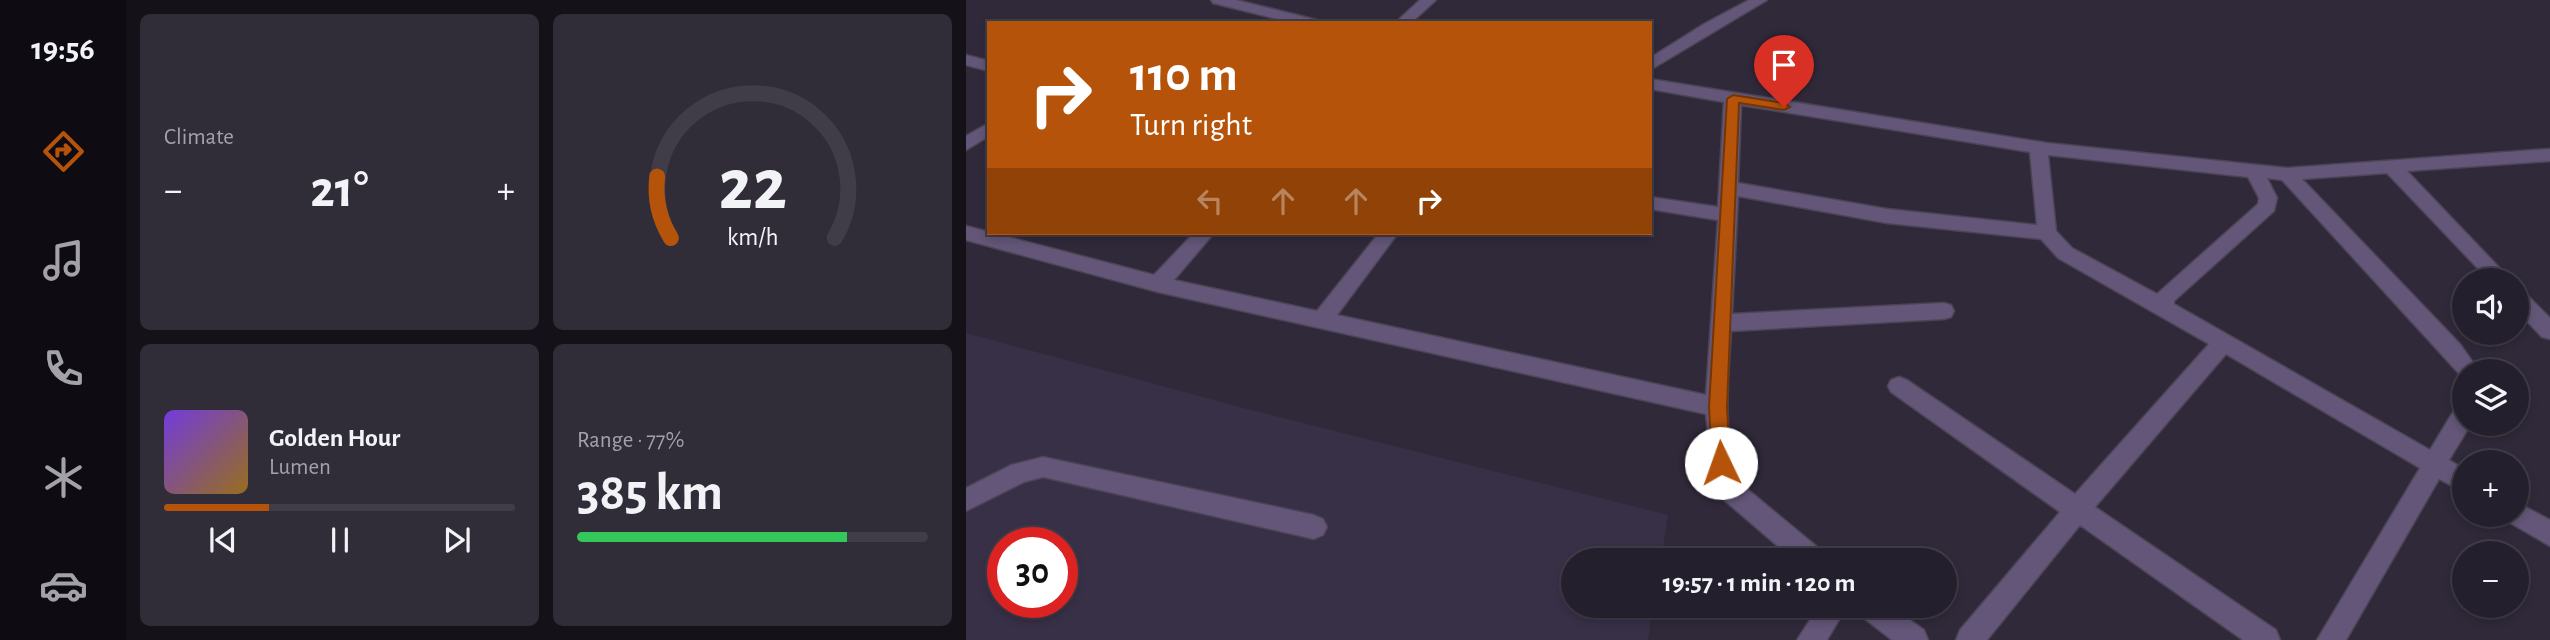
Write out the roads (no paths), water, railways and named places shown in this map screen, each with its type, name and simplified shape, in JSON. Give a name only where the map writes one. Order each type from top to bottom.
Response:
[{"type":"street","points":[[1217,0],[1265,18],[1293,21]]},
{"type":"street","points":[[1404,21],[1429,0]]},
{"type":"street","points":[[1652,64],[1709,27],[1760,0]]},
{"type":"street","points":[[966,60],[987,65]]},
{"type":"street","points":[[1652,84],[2038,147],[2255,172],[2287,174],[2546,159]]},
{"type":"street","points":[[1733,99],[1718,407],[1721,463],[1732,491],[1799,548]]},
{"type":"street","points":[[966,144],[987,129]]},
{"type":"street","points":[[2038,147],[2047,233],[2065,253],[2452,474]]},
{"type":"street","points":[[2391,166],[2489,268]]},
{"type":"street","points":[[2164,308],[2164,300],[2170,292],[2267,206],[2268,198],[2255,172]]},
{"type":"street","points":[[2287,174],[2459,359]]},
{"type":"street","points":[[1729,188],[1887,216],[2047,233]]},
{"type":"street","points":[[1652,203],[1727,215]]},
{"type":"street","points":[[966,233],[1011,239],[1158,284],[1718,407]]},
{"type":"street","points":[[1158,284],[1203,235]]},
{"type":"street","points":[[1322,320],[1387,235]]},
{"type":"street","points":[[2529,309],[2550,331]]},
{"type":"street","points":[[1722,323],[1944,312]]},
{"type":"street","points":[[1970,640],[2077,510],[2222,343]]},
{"type":"street","points":[[1899,386],[2266,640]]},
{"type":"street","points":[[2331,640],[2452,433]]},
{"type":"street","points":[[966,500],[1019,472],[1043,467],[1314,527]]},
{"type":"street","points":[[2529,521],[2550,534]]},
{"type":"street","points":[[1811,640],[1826,618]]},
{"type":"street","points":[[1885,618],[1914,640]]}]
